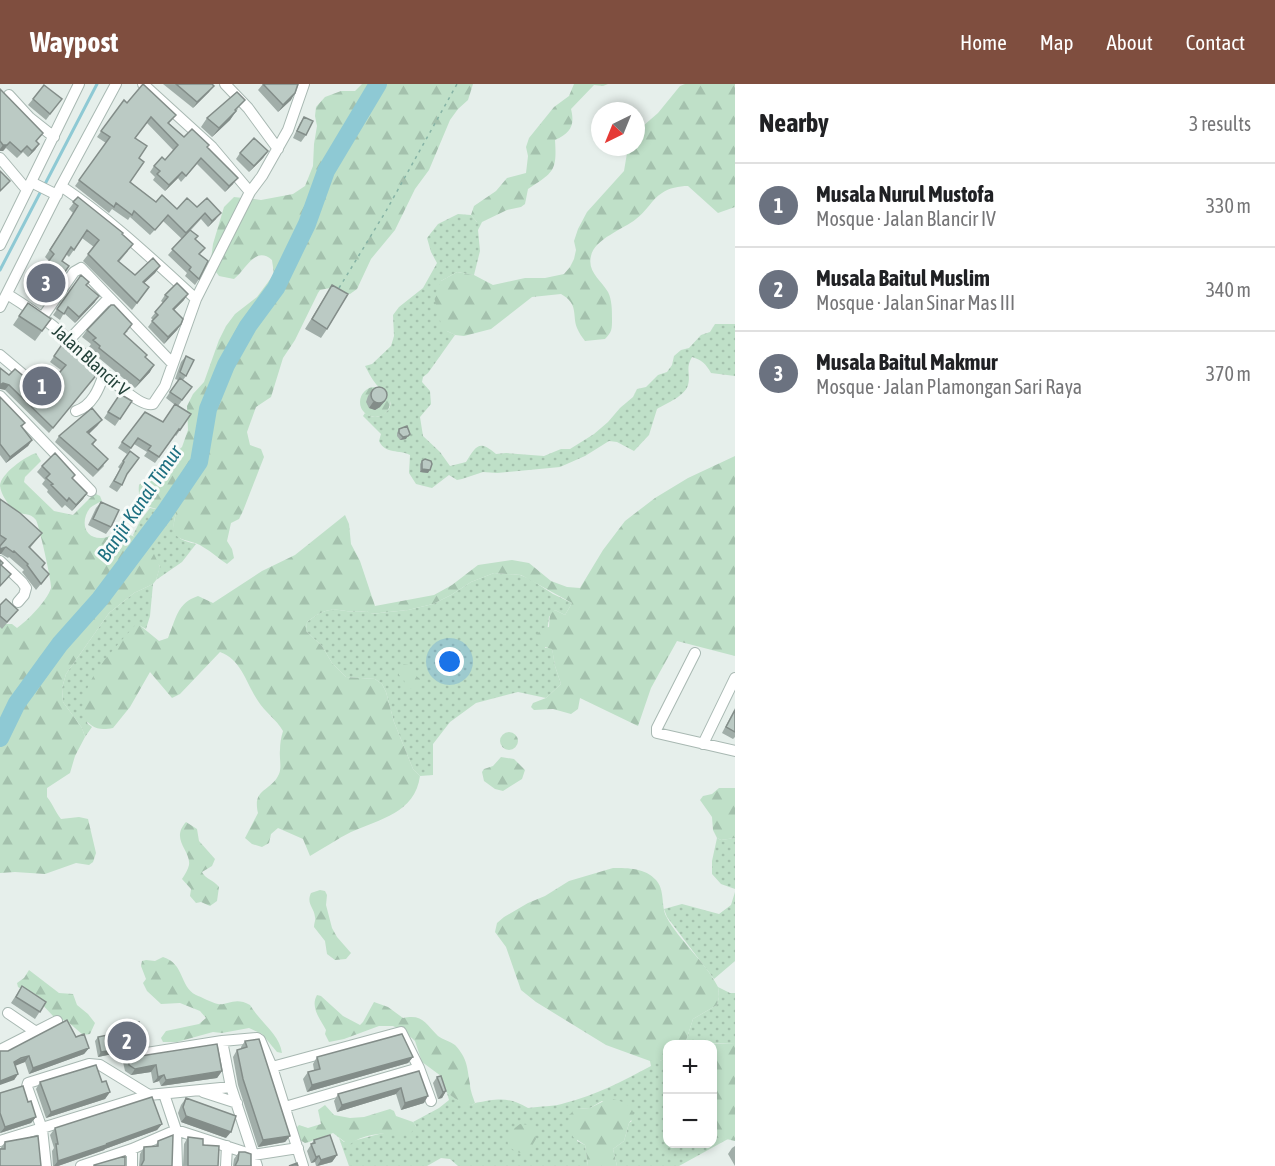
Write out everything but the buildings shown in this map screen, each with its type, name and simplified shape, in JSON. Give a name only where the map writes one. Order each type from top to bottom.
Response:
[{"type":"street","points":[[0,245],[32,186],[79,84]]},
{"type":"street","points":[[0,307],[56,191],[116,84]]},
{"type":"street","points":[[143,84],[212,147],[250,192]]},
{"type":"street","points":[[225,84],[248,108],[278,149]]},
{"type":"street","points":[[42,318],[74,272],[81,268],[172,363],[196,299],[250,192],[288,130],[304,84]]},
{"type":"street","points":[[9,95],[34,122],[54,137]]},
{"type":"street","points":[[0,158],[32,186],[56,191],[87,204],[128,237],[196,299]]},
{"type":"street","name":"Jalan Blancir V","points":[[7,294],[42,318],[124,391],[145,405],[150,406],[159,397],[172,363]]},
{"type":"street","points":[[69,340],[107,300],[111,300]]},
{"type":"street","points":[[0,355],[32,382]]},
{"type":"street","points":[[76,411],[84,408],[91,401],[98,391],[104,374]]},
{"type":"street","points":[[0,396],[91,491]]},
{"type":"street","points":[[0,561],[26,588],[18,602]]},
{"type":"street","points":[[695,653],[657,731],[659,735],[735,751]]},
{"type":"street","points":[[703,744],[735,678]]},
{"type":"street","points":[[8,1013],[36,1032]]},
{"type":"street","points":[[0,1050],[57,1021]]},
{"type":"street","points":[[272,1067],[401,1032],[419,1068],[431,1101]]},
{"type":"street","points":[[128,1056],[222,1041],[257,1038],[263,1044],[272,1067],[303,1166]]},
{"type":"street","points":[[222,1041],[231,1087],[255,1160]]},
{"type":"street","points":[[46,1166],[42,1129],[27,1087],[28,1083],[94,1064],[100,1065],[149,1095]]},
{"type":"street","points":[[285,1107],[419,1068]]},
{"type":"street","points":[[0,1141],[149,1095],[231,1087]]},
{"type":"street","points":[[198,1090],[237,1103]]},
{"type":"street","points":[[164,1094],[176,1130],[177,1166]]},
{"type":"street","points":[[84,1166],[176,1130],[227,1146],[255,1160],[298,1148]]},
{"type":"street","points":[[226,1166],[227,1146]]},
{"type":"street","points":[[132,1149],[132,1166]]},
{"type":"path","points":[[339,289],[386,211],[457,84]]},
{"type":"green space","points":[[362,84],[473,84],[468,100],[450,120],[429,170],[415,189],[395,230],[371,259],[357,289],[350,294],[343,294],[330,288],[320,290],[295,340],[283,358],[271,397],[256,407],[247,432],[250,445],[261,449],[264,457],[239,519],[231,523],[227,541],[234,558],[227,564],[203,547],[176,535],[174,523],[176,513],[156,509],[145,503],[139,493],[139,485],[182,447],[188,430],[187,406],[193,394],[204,382],[226,326],[235,314],[257,297],[274,274],[272,260],[261,255],[251,260],[234,279],[219,276],[213,268],[211,259],[213,244],[224,207],[234,197],[261,200],[293,194],[305,186],[313,166],[317,126],[316,107],[325,97],[341,91],[355,91]]},
{"type":"green space","points":[[574,84],[608,84],[594,85],[571,109],[570,128],[555,140],[552,170],[528,189],[525,204],[477,222],[471,215],[474,206],[496,191],[507,178],[526,173],[528,156],[526,147],[529,138],[554,107],[569,96]]},
{"type":"green space","points":[[685,84],[735,84],[735,207],[718,213],[688,186],[674,188],[658,196],[631,223],[598,244],[593,250],[590,262],[595,276],[610,298],[612,328],[605,339],[585,341],[577,328],[573,306],[561,294],[532,297],[491,329],[464,336],[447,331],[441,324],[434,297],[441,281],[457,272],[474,275],[493,285],[525,278],[545,278],[564,274],[574,259],[576,250],[574,241],[587,212],[624,171],[626,156],[645,156],[645,124],[658,113],[680,86]]},
{"type":"green space","points":[[458,214],[471,215],[477,222],[482,222],[478,230],[480,251],[474,275],[457,272],[441,281],[447,331],[455,335],[423,377],[422,382],[430,391],[431,404],[420,417],[423,436],[440,452],[450,466],[466,462],[478,446],[486,447],[496,454],[544,456],[561,449],[570,449],[608,422],[633,397],[637,389],[646,387],[658,375],[667,372],[674,356],[681,350],[689,348],[701,335],[710,332],[715,324],[735,324],[735,376],[711,373],[703,363],[692,357],[686,389],[675,399],[657,409],[649,435],[634,451],[617,442],[609,441],[585,456],[560,467],[497,473],[483,472],[457,480],[449,475],[432,488],[416,484],[409,473],[410,455],[385,448],[379,441],[381,434],[363,416],[365,413],[374,417],[381,416],[390,407],[388,396],[375,383],[365,366],[372,364],[391,346],[394,336],[393,315],[399,307],[423,288],[437,263],[427,238],[438,224]]},
{"type":"green space","points":[[375,387],[386,391],[390,402],[386,413],[375,417],[364,413],[360,402],[364,391]]},
{"type":"green space","points":[[36,453],[41,461],[25,477],[24,482],[54,511],[73,515],[92,496],[96,494],[100,496],[102,501],[91,507],[85,518],[86,528],[91,536],[102,538],[120,531],[135,537],[146,553],[154,554],[160,567],[153,584],[134,593],[109,613],[66,674],[62,688],[63,702],[82,728],[85,737],[75,756],[70,773],[47,788],[47,797],[61,819],[79,817],[88,819],[96,853],[93,862],[89,865],[76,863],[45,874],[0,873],[0,624],[12,624],[17,628],[41,605],[51,588],[36,520],[29,515],[14,512],[0,486],[9,471]]},
{"type":"green space","points":[[735,456],[735,656],[677,641],[651,688],[638,726],[580,698],[578,709],[571,714],[553,709],[534,710],[531,707],[533,703],[546,698],[561,684],[552,649],[538,645],[534,637],[543,628],[549,627],[551,614],[555,610],[565,615],[572,603],[521,575],[494,573],[471,582],[433,604],[408,610],[370,614],[367,611],[330,610],[316,615],[307,622],[306,631],[322,646],[332,663],[346,677],[375,679],[382,684],[413,769],[420,776],[417,788],[404,807],[351,832],[310,856],[303,839],[278,828],[271,834],[269,843],[262,847],[252,844],[245,838],[258,813],[257,805],[260,794],[276,780],[279,774],[283,731],[258,701],[238,666],[227,655],[220,652],[180,694],[172,698],[150,672],[130,707],[113,728],[95,727],[82,715],[83,701],[93,676],[137,623],[159,641],[168,638],[178,612],[191,599],[198,596],[213,603],[262,571],[295,555],[345,515],[349,524],[351,544],[360,561],[375,606],[434,595],[452,585],[478,565],[512,560],[529,563],[551,581],[567,587],[580,588],[603,550],[625,521],[655,498],[688,478]]},
{"type":"green space","points":[[150,508],[176,513],[174,531],[179,538],[196,544],[182,562],[156,580],[160,566],[146,553],[133,535]]},
{"type":"green space","points":[[494,573],[520,575],[572,603],[565,615],[555,610],[549,617],[545,648],[552,648],[561,684],[546,698],[518,692],[476,703],[450,722],[433,744],[433,775],[420,776],[413,769],[382,684],[375,679],[346,677],[332,663],[322,646],[306,631],[307,622],[316,615],[330,610],[367,611],[371,614],[408,610],[433,604],[471,582]]},
{"type":"green space","points":[[153,584],[150,616],[146,629],[137,624],[87,723],[92,727],[85,737],[82,728],[63,702],[62,688],[66,674],[109,613],[134,593]]},
{"type":"green space","points":[[404,664],[413,666],[414,674],[420,679],[420,685],[415,690],[406,687],[399,675],[399,668]]},
{"type":"green space","points":[[509,732],[515,735],[518,741],[515,747],[509,750],[503,747],[500,741],[503,735]]},
{"type":"green space","points":[[501,757],[514,759],[525,770],[522,779],[503,791],[495,789],[484,781],[482,772],[493,766]]},
{"type":"green space","points":[[719,788],[735,788],[735,838],[721,840],[717,838],[713,830],[712,817],[700,800]]},
{"type":"green space","points":[[186,822],[197,829],[199,841],[215,859],[212,866],[202,872],[219,887],[217,901],[210,906],[201,902],[196,903],[190,896],[191,889],[182,879],[189,865],[180,840],[182,828]]},
{"type":"green space","points":[[717,838],[721,840],[735,838],[735,889],[721,884],[712,874]]},
{"type":"green space","points":[[613,868],[642,871],[652,876],[661,888],[666,916],[671,925],[706,968],[718,987],[717,1005],[693,1019],[686,1040],[663,1040],[663,1059],[660,1061],[650,1061],[606,1045],[536,1002],[521,990],[506,947],[495,932],[497,923],[569,881]]},
{"type":"green space","points":[[325,891],[327,895],[326,905],[332,928],[351,953],[346,959],[335,960],[327,954],[325,941],[314,927],[315,918],[310,897],[311,893]]},
{"type":"green space","points":[[735,892],[735,961],[714,979],[667,917],[664,909],[682,904],[719,914],[731,905]]},
{"type":"green space","points":[[163,957],[175,965],[187,986],[196,995],[218,1004],[240,1001],[250,1005],[278,1040],[282,1053],[277,1052],[262,1034],[249,1028],[222,1033],[213,1032],[177,1042],[163,1042],[161,1038],[166,1031],[199,1024],[206,1018],[200,1011],[180,1003],[161,1004],[147,991],[143,983],[146,979],[141,966],[142,961],[155,961]]},
{"type":"green space","points":[[29,970],[59,993],[73,994],[77,1005],[95,1023],[90,1034],[83,1035],[67,1021],[54,1017],[35,997],[18,987],[17,983]]},
{"type":"green space","points":[[718,987],[735,993],[735,1043],[717,1043],[717,1040],[686,1040],[693,1019],[717,1005]]},
{"type":"green space","points":[[317,995],[343,1016],[360,1025],[374,1002],[388,1007],[403,1018],[415,1017],[423,1021],[438,1036],[455,1045],[462,1055],[475,1103],[463,1104],[447,1093],[441,1076],[422,1062],[415,1041],[405,1032],[393,1026],[379,1026],[329,1042],[315,1008]]},
{"type":"green space","points":[[735,1043],[735,1141],[718,1137],[717,1044]]},
{"type":"green space","points":[[663,1059],[663,1148],[712,1148],[679,1166],[617,1166],[613,1149],[624,1141],[629,1123],[632,1121],[602,1101],[590,1108],[576,1109],[577,1141],[585,1145],[588,1166],[458,1166],[450,1159],[441,1158],[427,1166],[349,1166],[339,1138],[344,1142],[382,1133],[406,1133],[416,1126],[413,1122],[449,1100],[447,1093],[459,1101],[472,1105],[496,1100],[514,1102],[528,1108],[561,1104],[609,1087],[651,1066],[650,1061]]},
{"type":"green space","points":[[610,1098],[629,1106],[634,1116],[629,1123],[624,1141],[613,1149],[617,1166],[588,1166],[585,1145],[573,1137],[569,1115],[576,1109],[590,1108]]},
{"type":"green space","points":[[325,1105],[334,1115],[350,1118],[364,1117],[390,1109],[396,1116],[413,1122],[416,1126],[411,1133],[371,1135],[349,1145],[333,1133],[305,1143],[300,1140],[296,1128],[299,1125],[308,1128],[321,1124],[318,1110]]},
{"type":"green space","points":[[520,1124],[530,1125],[534,1129],[536,1139],[533,1150],[526,1153],[516,1152],[508,1145],[507,1134]]},
{"type":"green space","points":[[717,1128],[718,1136],[728,1139],[717,1145]]},
{"type":"waterway","points":[[44,186],[97,84]]},
{"type":"waterway","name":"Banjir Kanal Timur","points":[[0,738],[17,703],[60,644],[100,599],[163,515],[199,462],[208,409],[226,365],[248,326],[276,288],[307,224],[326,171],[378,84]]},
{"type":"waterway","points":[[0,270],[41,191]]},
{"type":"place","name":"Musala Baitul Makmur","points":[[46,283]]},
{"type":"place","name":"Musala Nurul Mustofa","points":[[42,386]]},
{"type":"place","name":"Musala Baitul Muslim","points":[[127,1041]]}]
